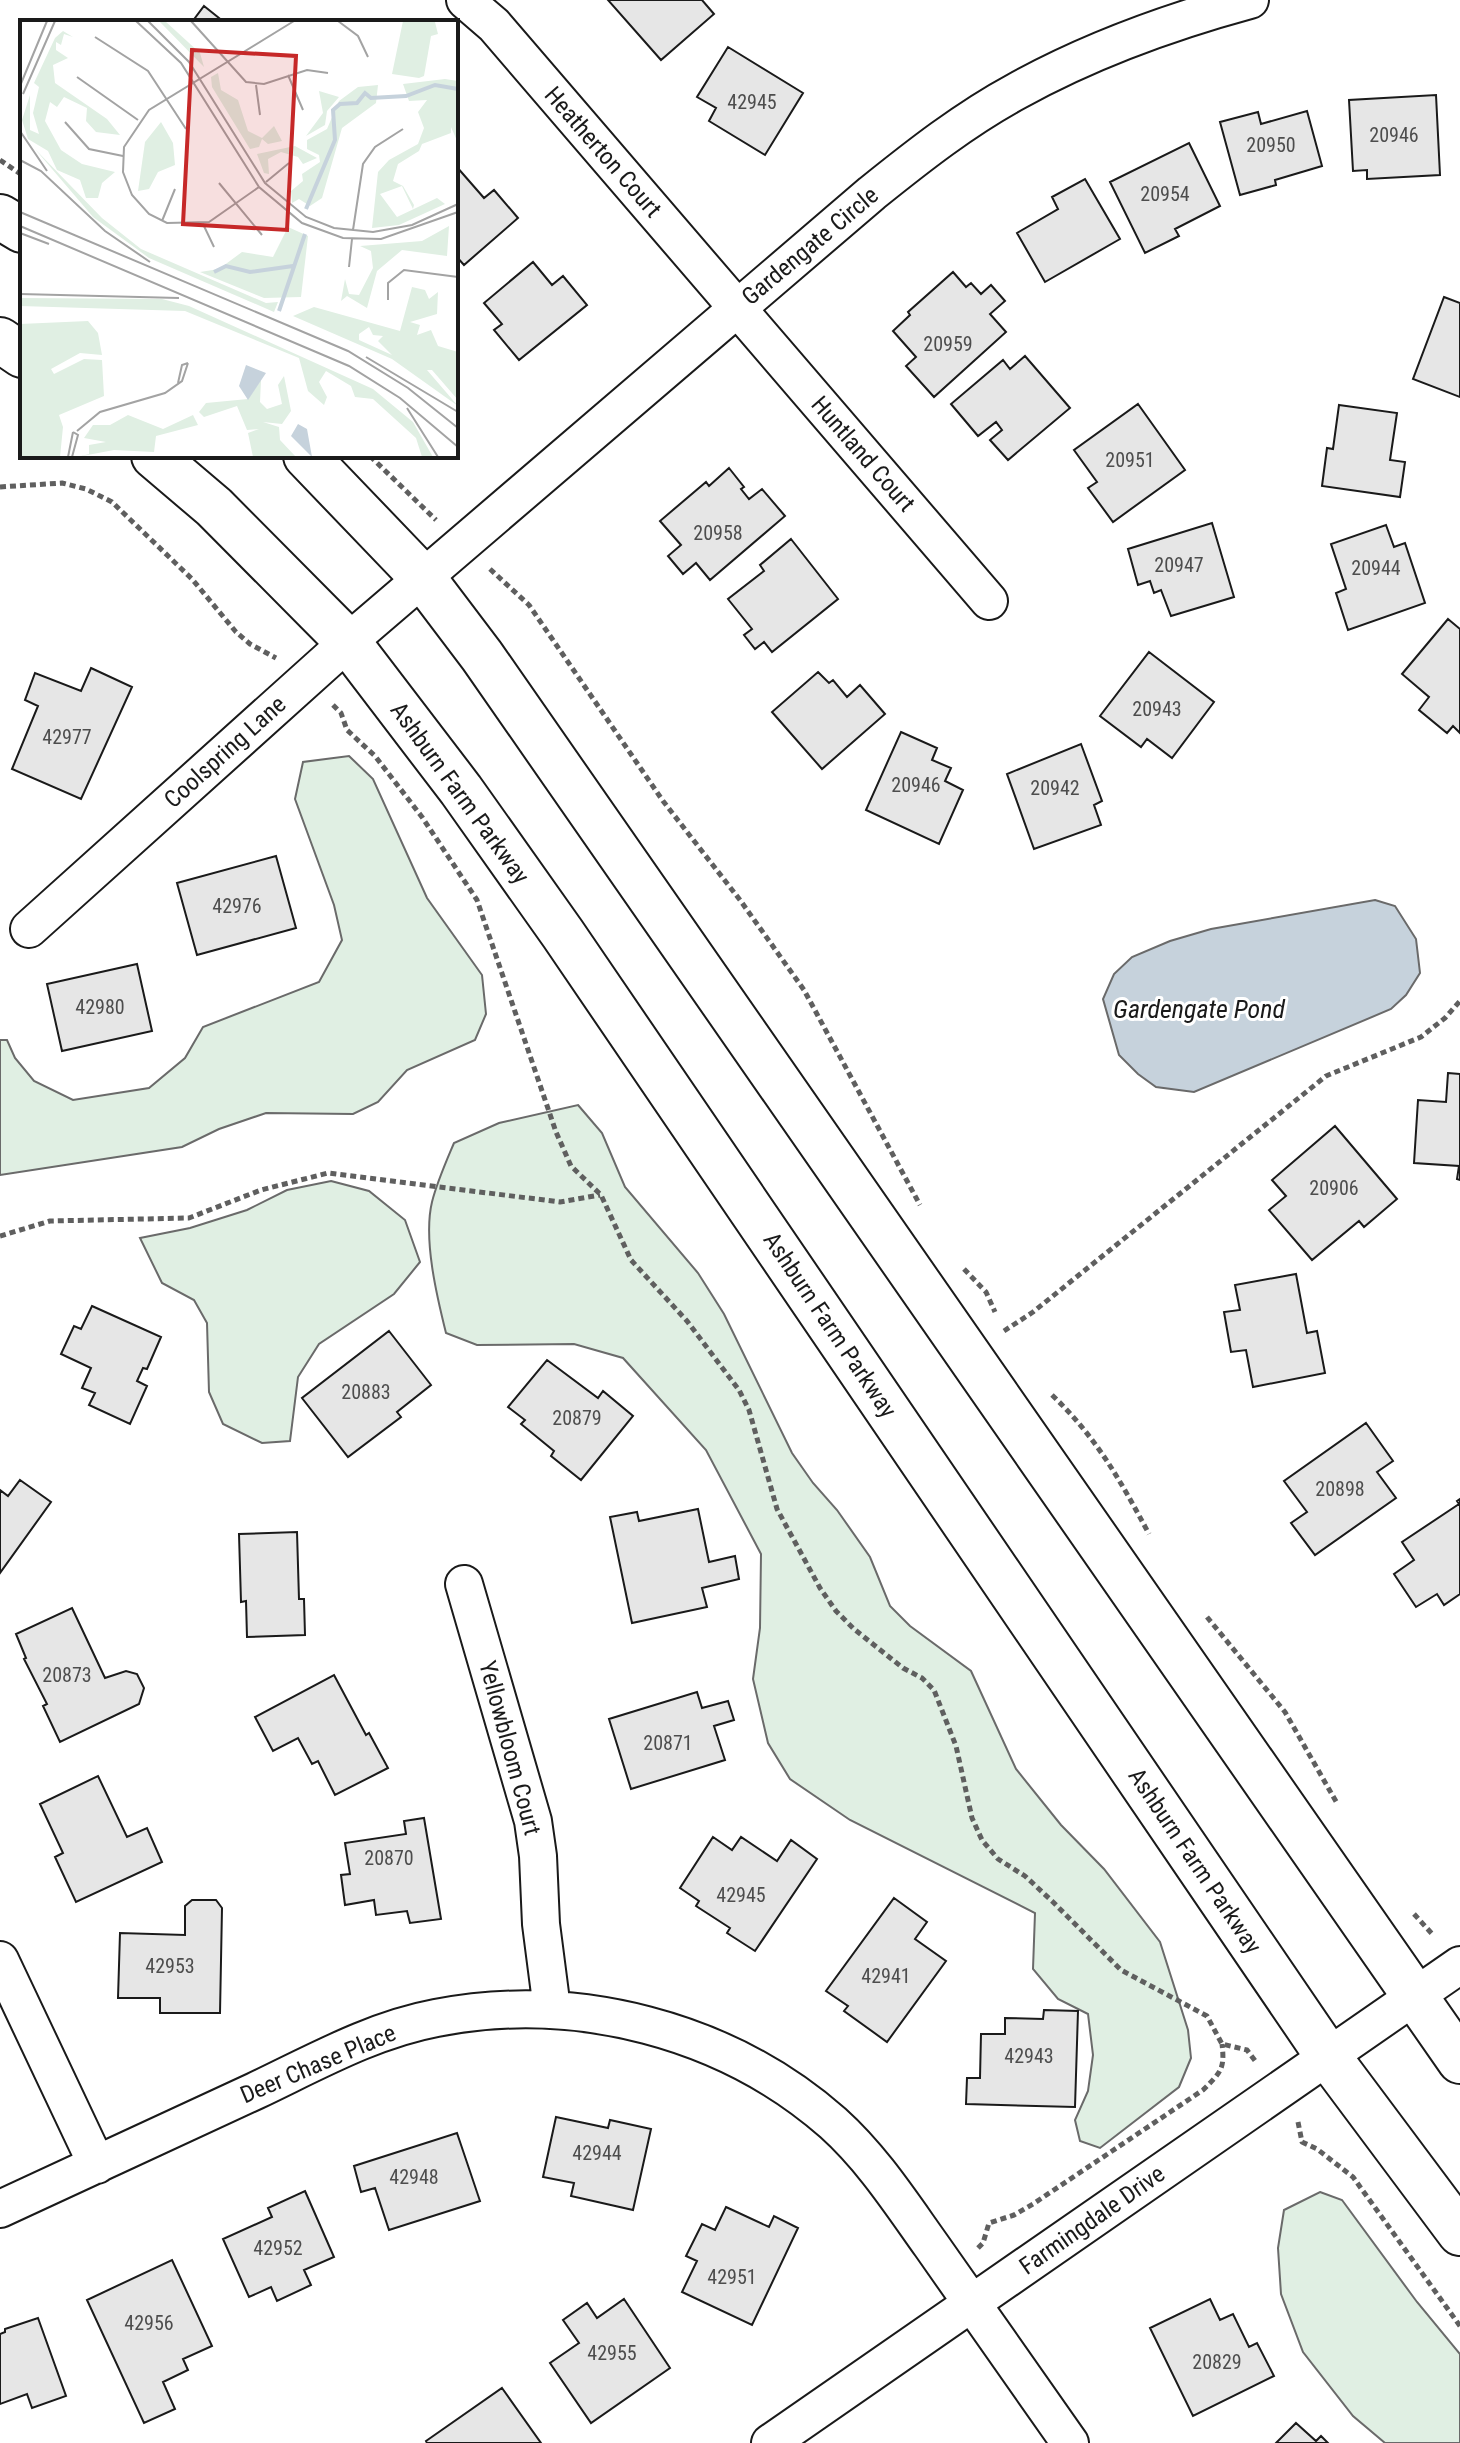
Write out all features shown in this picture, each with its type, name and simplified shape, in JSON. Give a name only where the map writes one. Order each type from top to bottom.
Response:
[{"type":"main road","points":[[0,217],[20,229]]},
{"type":"main road","points":[[0,340],[20,354]]},
{"type":"main road","name":"Ashburn Farm Parkway","points":[[156,458],[214,507],[348,642],[461,790],[563,934],[1327,2055],[1460,2233]]},
{"type":"main road","points":[[308,458],[423,578],[482,656],[1460,2061]]},
{"type":"street","name":"Heatherton Court","points":[[465,0],[494,25],[738,307]]},
{"type":"street","name":"Gardengate Circle","points":[[423,578],[932,145],[1015,91],[1176,10],[1250,0]]},
{"type":"street","name":"Huntland Court","points":[[738,307],[989,601]]},
{"type":"street","name":"Coolspring Lane","points":[[29,929],[423,578]]},
{"type":"street","name":"Yellowbloom Court","points":[[464,1584],[533,1821],[552,2009]]},
{"type":"street","points":[[0,1960],[97,2165]]},
{"type":"street","points":[[1413,1997],[1460,1965]]},
{"type":"street","name":"Farmingdale Drive","points":[[770,2443],[1413,1997]]},
{"type":"street","name":"Deer Chase Place","points":[[0,2209],[369,2037],[435,2018],[504,2009],[552,2009],[620,2018],[687,2036],[749,2064],[779,2082],[834,2124],[875,2169],[1070,2443]]},
{"type":"path","points":[[0,160],[20,174]]},
{"type":"path","points":[[372,458],[529,605],[663,801],[740,900],[804,990],[921,1208]]},
{"type":"path","points":[[0,487],[62,483],[86,489],[112,502],[192,579],[250,644],[307,679],[341,713],[347,730],[375,756],[422,817],[477,900],[556,1132],[571,1166],[601,1195],[631,1260],[687,1321],[739,1390],[749,1410],[777,1509],[820,1588],[854,1629],[934,1690],[956,1746],[972,1818],[982,1840],[998,1859],[1025,1876],[1053,1902],[1121,1970],[1207,2016],[1222,2044],[1225,2063],[1203,2090],[1033,2204],[1014,2215],[989,2223],[983,2243],[951,2272]]},
{"type":"path","points":[[1003,1332],[1033,1312],[1326,1076],[1421,1037],[1460,1001]]},
{"type":"path","points":[[0,1236],[50,1221],[189,1218],[261,1190],[328,1173],[560,1202],[601,1195]]},
{"type":"path","points":[[958,1263],[986,1292],[1011,1343]]},
{"type":"path","points":[[1043,1386],[1081,1423],[1113,1468],[1150,1535]]},
{"type":"path","points":[[1197,1606],[1285,1712],[1342,1812]]},
{"type":"path","points":[[1411,1912],[1460,1965]]},
{"type":"path","points":[[1222,2044],[1247,2050],[1301,2126],[1302,2142],[1317,2149],[1353,2177],[1460,2326]]},
{"type":"green space","points":[[349,756],[373,779],[427,898],[482,975],[486,1014],[475,1040],[407,1070],[378,1102],[353,1114],[266,1113],[219,1129],[182,1147],[0,1175],[0,1040],[7,1040],[15,1058],[34,1081],[73,1100],[149,1088],[185,1058],[203,1027],[319,982],[342,940],[334,905],[295,799],[303,762]]},
{"type":"green space","points":[[578,1105],[602,1133],[625,1187],[698,1273],[724,1314],[792,1453],[870,1557],[890,1606],[910,1626],[971,1671],[1016,1769],[1061,1825],[1104,1869],[1160,1942],[1188,2030],[1191,2058],[1179,2087],[1100,2148],[1080,2141],[1075,2120],[1088,2091],[1093,2055],[1088,2014],[1058,1999],[1033,1969],[1035,1913],[850,1820],[790,1779],[768,1743],[753,1679],[760,1628],[761,1554],[706,1450],[623,1358],[574,1344],[477,1345],[446,1333],[432,1268],[429,1233],[436,1187],[454,1143],[499,1123]]},
{"type":"green space","points":[[331,1181],[369,1191],[405,1220],[420,1262],[394,1294],[319,1344],[298,1377],[290,1441],[262,1443],[223,1424],[209,1392],[207,1323],[194,1300],[162,1283],[140,1238],[190,1228],[247,1210],[287,1190]]},
{"type":"green space","points":[[1320,2192],[1342,2200],[1417,2302],[1460,2354],[1460,2443],[1385,2443],[1353,2416],[1303,2352],[1281,2294],[1278,2248],[1284,2210]]},
{"type":"water","name":"Gardengate Pond","points":[[1375,900],[1395,906],[1416,939],[1420,973],[1406,995],[1391,1009],[1194,1092],[1156,1087],[1119,1055],[1103,999],[1114,974],[1132,957],[1211,929]]},
{"type":"building","points":[[608,0],[702,0],[714,14],[661,60]]},
{"type":"building","points":[[204,6],[222,20],[194,20]]},
{"type":"building","points":[[728,47],[803,93],[765,155],[709,121],[716,108],[697,97]]},
{"type":"building","points":[[1436,95],[1440,175],[1367,179],[1367,170],[1353,171],[1349,100]]},
{"type":"building","points":[[1307,111],[1322,166],[1275,180],[1276,185],[1240,195],[1220,122],[1258,112],[1261,124]]},
{"type":"building","points":[[1189,143],[1220,206],[1175,229],[1179,236],[1145,253],[1110,182]]},
{"type":"building","points":[[458,168],[484,198],[494,190],[518,218],[464,265],[458,258]]},
{"type":"building","points":[[1085,179],[1120,239],[1045,282],[1017,233],[1058,209],[1052,197]]},
{"type":"building","points":[[533,262],[552,285],[563,276],[587,305],[519,360],[494,330],[502,324],[484,303]]},
{"type":"building","points":[[953,272],[966,287],[971,283],[981,294],[991,285],[1005,301],[990,314],[1006,332],[934,397],[906,366],[916,357],[893,331],[910,315],[908,312]]},
{"type":"building","points":[[1444,297],[1460,303],[1460,397],[1413,379]]},
{"type":"building","points":[[1025,356],[1070,408],[1008,460],[990,440],[1002,430],[996,422],[978,436],[951,404],[1003,360],[1010,369]]},
{"type":"building","points":[[1138,404],[1185,470],[1113,522],[1088,488],[1097,482],[1074,450]]},
{"type":"building","points":[[1339,405],[1397,413],[1390,460],[1405,462],[1400,497],[1322,486],[1327,448],[1333,449]]},
{"type":"building","points":[[729,468],[749,499],[762,489],[785,516],[710,580],[696,563],[683,574],[668,556],[681,545],[660,521],[706,482],[709,486]]},
{"type":"building","points":[[1212,523],[1234,597],[1171,616],[1161,590],[1154,593],[1150,581],[1138,585],[1128,549]]},
{"type":"building","points":[[1386,525],[1394,547],[1405,543],[1425,603],[1348,630],[1336,593],[1346,589],[1331,544]]},
{"type":"building","points":[[791,539],[838,599],[772,652],[764,642],[755,649],[744,635],[752,629],[728,599],[764,571],[760,565]]},
{"type":"building","points":[[1448,619],[1460,629],[1460,733],[1453,726],[1447,733],[1419,710],[1429,697],[1402,674]]},
{"type":"building","points":[[1149,652],[1214,702],[1172,758],[1147,739],[1141,747],[1100,716]]},
{"type":"building","points":[[91,668],[132,687],[81,799],[12,769],[38,706],[25,700],[35,673],[81,691]]},
{"type":"building","points":[[818,672],[829,683],[833,680],[847,697],[860,685],[885,714],[822,769],[772,712]]},
{"type":"building","points":[[901,732],[937,748],[932,760],[951,768],[945,781],[963,790],[939,844],[866,810]]},
{"type":"building","points":[[1081,744],[1102,801],[1094,805],[1101,825],[1034,849],[1007,774]]},
{"type":"building","points":[[276,856],[296,928],[197,955],[177,883]]},
{"type":"building","points":[[137,964],[152,1031],[62,1051],[47,984]]},
{"type":"building","points":[[1448,1073],[1460,1074],[1460,1180],[1457,1179],[1459,1166],[1414,1163],[1418,1100],[1446,1102]]},
{"type":"building","points":[[1335,1126],[1397,1199],[1364,1227],[1359,1221],[1312,1260],[1269,1210],[1286,1196],[1272,1180]]},
{"type":"building","points":[[1296,1274],[1307,1333],[1317,1331],[1325,1373],[1253,1387],[1246,1350],[1231,1352],[1224,1312],[1240,1310],[1235,1285]]},
{"type":"building","points":[[92,1306],[161,1337],[147,1369],[143,1368],[137,1381],[147,1386],[130,1424],[89,1405],[95,1393],[82,1388],[91,1368],[61,1354],[74,1326],[81,1329]]},
{"type":"building","points":[[389,1331],[431,1385],[397,1412],[401,1417],[348,1457],[302,1398]]},
{"type":"building","points":[[547,1360],[598,1398],[603,1391],[633,1416],[581,1480],[551,1456],[554,1451],[521,1424],[525,1420],[508,1407]]},
{"type":"building","points":[[1366,1423],[1393,1461],[1377,1472],[1396,1498],[1315,1555],[1291,1523],[1307,1512],[1284,1481]]},
{"type":"building","points":[[20,1480],[51,1502],[0,1573],[0,1490],[8,1496]]},
{"type":"building","points":[[1460,1499],[1460,1594],[1444,1605],[1437,1594],[1416,1607],[1394,1574],[1414,1560],[1402,1542],[1459,1504],[1457,1501]]},
{"type":"building","points":[[698,1509],[709,1562],[735,1556],[739,1579],[702,1588],[707,1607],[632,1623],[610,1517],[637,1512],[639,1521]]},
{"type":"building","points":[[297,1532],[299,1599],[304,1599],[305,1635],[247,1637],[246,1601],[241,1602],[239,1534]]},
{"type":"building","points":[[72,1608],[105,1678],[126,1671],[137,1674],[144,1688],[139,1704],[60,1742],[16,1634]]},
{"type":"building","points":[[334,1675],[366,1735],[369,1733],[388,1768],[335,1795],[318,1761],[312,1764],[298,1738],[273,1751],[255,1717]]},
{"type":"building","points":[[697,1692],[702,1708],[728,1701],[734,1720],[714,1726],[725,1760],[631,1789],[609,1719]]},
{"type":"building","points":[[98,1776],[127,1837],[147,1828],[162,1862],[76,1902],[55,1857],[63,1853],[40,1804]]},
{"type":"building","points":[[424,1818],[441,1919],[410,1923],[407,1911],[376,1915],[374,1900],[345,1905],[341,1875],[350,1874],[345,1843],[406,1834],[404,1821]]},
{"type":"building","points":[[713,1837],[732,1850],[741,1837],[777,1861],[791,1840],[817,1859],[755,1951],[727,1933],[730,1928],[696,1906],[699,1901],[680,1888]]},
{"type":"building","points":[[894,1898],[927,1922],[915,1939],[946,1961],[887,2042],[844,2011],[848,2006],[826,1991]]},
{"type":"building","points":[[192,1900],[216,1900],[222,1908],[220,2013],[160,2013],[160,1998],[118,1998],[120,1933],[185,1935],[185,1906]]},
{"type":"building","points":[[1044,2010],[1078,2011],[1075,2107],[966,2104],[967,2078],[980,2078],[981,2034],[1005,2034],[1005,2018],[1043,2019]]},
{"type":"building","points":[[556,2117],[608,2128],[610,2120],[651,2129],[633,2210],[571,2196],[574,2183],[543,2177]]},
{"type":"building","points":[[457,2133],[480,2201],[389,2230],[375,2188],[361,2192],[354,2166]]},
{"type":"building","points":[[305,2191],[334,2257],[304,2270],[311,2285],[277,2301],[271,2287],[249,2297],[223,2239],[272,2217],[268,2208]]},
{"type":"building","points":[[726,2207],[769,2227],[774,2216],[798,2228],[752,2325],[682,2292],[697,2261],[686,2256],[702,2224],[715,2230]]},
{"type":"building","points":[[172,2260],[212,2346],[183,2359],[188,2370],[163,2382],[175,2409],[144,2423],[87,2300]]},
{"type":"building","points":[[624,2299],[670,2368],[591,2423],[550,2363],[579,2343],[563,2320],[587,2303],[597,2318]]},
{"type":"building","points":[[1210,2299],[1220,2320],[1233,2314],[1249,2347],[1257,2343],[1274,2376],[1193,2416],[1150,2328]]},
{"type":"building","points":[[38,2318],[66,2396],[32,2408],[27,2394],[0,2404],[0,2334],[5,2329]]},
{"type":"building","points":[[502,2388],[541,2443],[427,2443],[426,2441]]},
{"type":"building","points":[[1296,2423],[1316,2441],[1321,2436],[1328,2443],[1276,2443]]}]
